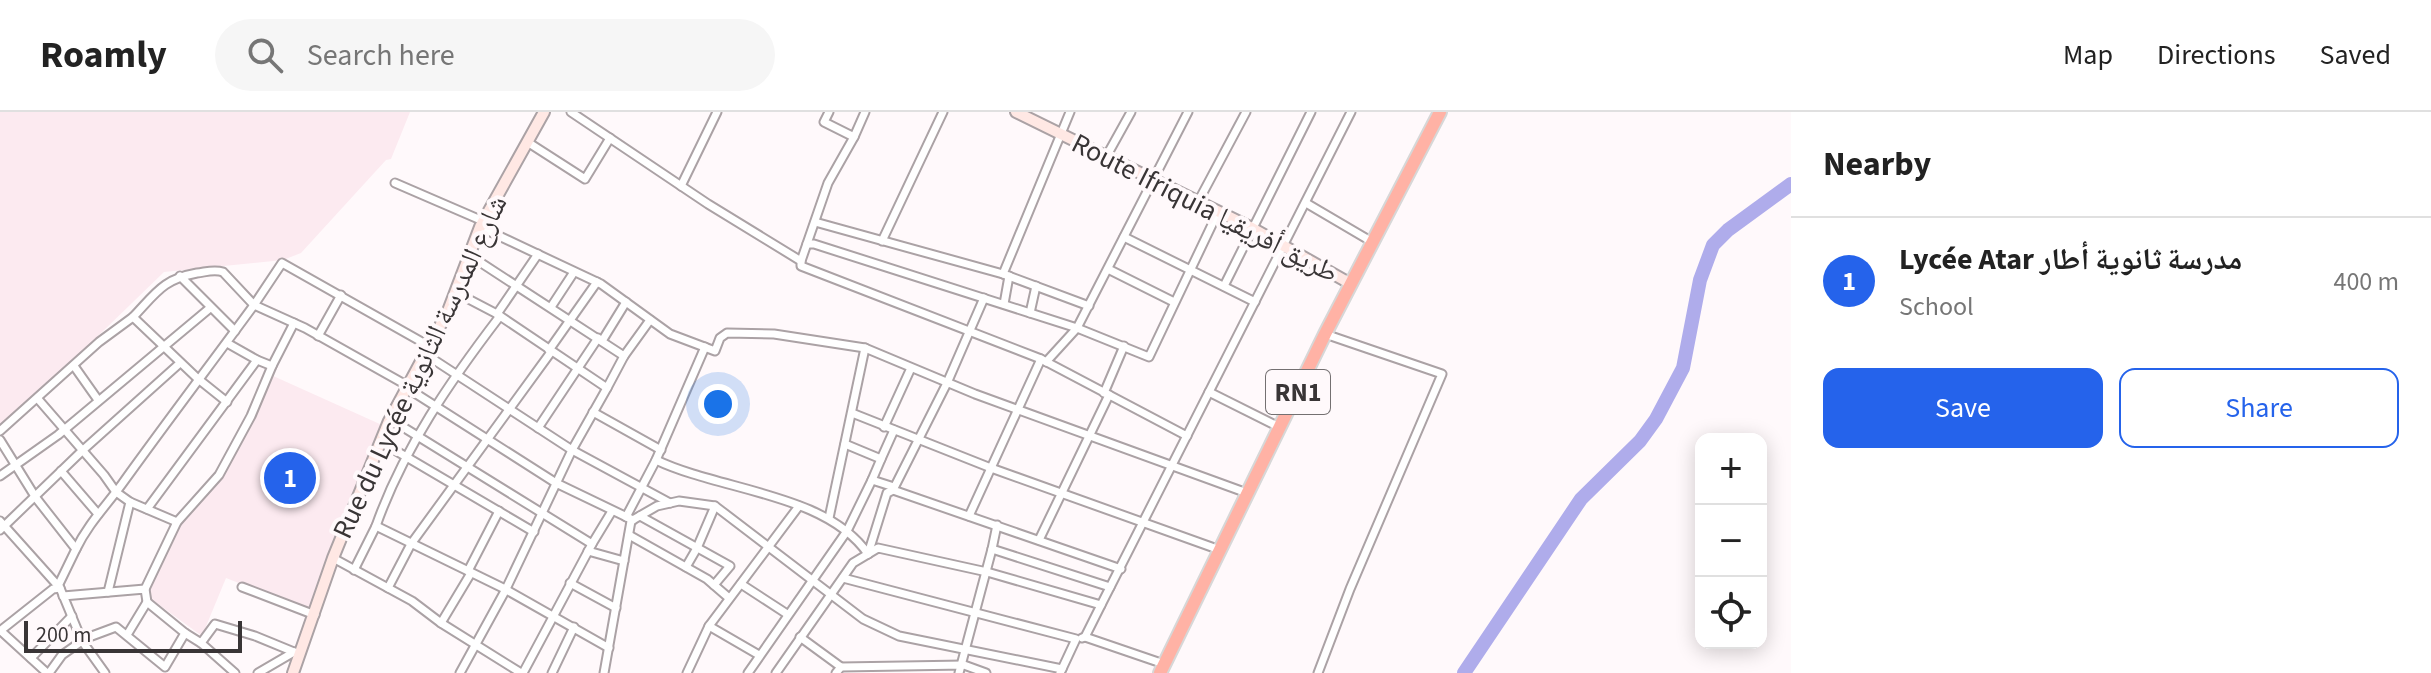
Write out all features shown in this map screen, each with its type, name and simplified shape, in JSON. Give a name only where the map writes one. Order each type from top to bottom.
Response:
[{"type":"highway","name":"RN1","points":[[1162,668],[1325,334],[1440,112]]},
{"type":"street","name":"Rue du Lycée شارع المدرسة الثانوية","points":[[293,673],[297,653],[315,615],[333,558],[390,419],[455,292],[482,224],[544,112]]},
{"type":"street","points":[[571,112],[801,261]]},
{"type":"street","points":[[681,186],[717,112]]},
{"type":"street","points":[[829,112],[824,122],[854,137]]},
{"type":"street","points":[[865,112],[828,183],[801,266],[1044,360],[1187,436]]},
{"type":"street","points":[[882,241],[943,112]]},
{"type":"street","name":"Route Ifriquia طريق أفريقيا","points":[[1016,112],[1252,228],[1351,284]]},
{"type":"street","points":[[1004,304],[1006,275],[1059,133],[1070,112]]},
{"type":"street","points":[[1106,157],[1131,112]]},
{"type":"street","points":[[969,516],[1044,360],[1077,328],[1089,306],[1187,114],[1177,112]]},
{"type":"street","points":[[1198,202],[1246,112]]},
{"type":"street","points":[[1224,286],[1311,112]]},
{"type":"street","points":[[1085,637],[1351,112]]},
{"type":"street","points":[[529,143],[585,179],[610,138]]},
{"type":"street","points":[[395,183],[597,282],[670,334],[715,351],[720,338],[727,333],[774,334],[865,348],[1018,410],[1249,494]]},
{"type":"street","points":[[1306,203],[1374,243]]},
{"type":"street","points":[[807,244],[1077,328],[1149,357],[1218,212]]},
{"type":"street","points":[[815,222],[1006,275],[1089,306]]},
{"type":"street","points":[[1124,237],[1255,302]]},
{"type":"street","points":[[354,570],[407,456],[456,374],[538,254]]},
{"type":"street","points":[[469,255],[624,356]]},
{"type":"street","points":[[60,590],[88,525],[116,492],[197,378],[227,343],[282,263],[341,295],[427,350],[456,374],[572,450],[670,503]]},
{"type":"street","points":[[1108,269],[1174,302]]},
{"type":"street","points":[[0,431],[133,317],[163,286],[180,276],[217,270],[223,272],[254,305],[294,323],[407,387],[556,483],[730,566],[714,585]]},
{"type":"street","points":[[551,307],[574,272]]},
{"type":"street","points":[[180,276],[235,331]]},
{"type":"street","points":[[388,588],[411,544],[597,282]]},
{"type":"street","points":[[1030,313],[1036,286]]},
{"type":"street","points":[[455,292],[499,315],[607,388]]},
{"type":"street","points":[[318,336],[341,295]]},
{"type":"street","points":[[868,554],[887,493],[894,488],[947,383],[984,298]]},
{"type":"street","points":[[538,428],[626,302]]},
{"type":"street","points":[[0,476],[65,429],[210,308]]},
{"type":"street","points":[[133,317],[180,363],[227,402]]},
{"type":"street","points":[[460,673],[505,591],[572,450],[624,356],[650,320]]},
{"type":"street","points":[[127,635],[147,602],[145,589],[177,522],[219,475],[251,416],[294,323]]},
{"type":"street","points":[[1318,673],[1350,589],[1442,374],[1325,334]]},
{"type":"street","points":[[227,343],[272,366]]},
{"type":"street","points":[[1039,540],[1107,394],[1124,346]]},
{"type":"street","points":[[604,673],[629,535],[642,486],[661,450],[705,347]]},
{"type":"street","points":[[829,518],[865,348]]},
{"type":"street","points":[[147,509],[257,360]]},
{"type":"street","points":[[105,673],[82,641],[60,590],[1,526],[180,363]]},
{"type":"street","points":[[74,366],[98,400]]},
{"type":"street","points":[[884,427],[911,368]]},
{"type":"street","points":[[1209,392],[1281,428]]},
{"type":"street","points":[[38,399],[116,492],[130,502],[177,522]]},
{"type":"street","points":[[593,412],[661,450]]},
{"type":"street","points":[[852,413],[1060,494],[1220,550]]},
{"type":"street","points":[[390,419],[542,513],[590,547],[624,561]]},
{"type":"street","points":[[748,673],[847,531],[894,430]]},
{"type":"street","points":[[0,440],[35,496],[76,549]]},
{"type":"street","points":[[381,442],[534,532]]},
{"type":"street","points":[[845,444],[881,459]]},
{"type":"street","points":[[656,460],[679,471],[816,511],[847,531],[868,554]]},
{"type":"street","points":[[61,471],[98,514]]},
{"type":"street","points":[[872,480],[1121,569]]},
{"type":"street","points":[[633,518],[657,506],[679,501],[715,506],[863,619],[899,636],[1061,671],[1076,639]]},
{"type":"street","points":[[108,592],[130,502]]},
{"type":"street","points":[[686,567],[715,506]]},
{"type":"street","points":[[691,671],[709,626],[799,506]]},
{"type":"street","points":[[441,623],[499,511]]},
{"type":"street","points":[[333,558],[412,601],[441,623],[522,673],[612,511]]},
{"type":"street","points":[[960,669],[997,525]]},
{"type":"street","points":[[376,526],[503,588],[609,648]]},
{"type":"street","points":[[629,535],[686,567],[729,598]]},
{"type":"street","points":[[776,673],[853,563],[878,548],[987,572],[1101,605]]},
{"type":"street","points":[[992,549],[1110,587]]},
{"type":"street","points":[[843,578],[1076,639],[1085,637],[1162,668]]},
{"type":"street","points":[[570,583],[616,608]]},
{"type":"street","points":[[741,584],[787,614]]},
{"type":"street","points":[[242,587],[315,615]]},
{"type":"street","points":[[145,589],[108,592],[53,589],[1,630],[48,673],[62,655],[82,641],[116,627],[168,670],[185,633]]},
{"type":"street","points":[[147,602],[235,673]]},
{"type":"street","points":[[31,658],[72,616]]},
{"type":"street","points":[[201,643],[215,624],[297,653]]},
{"type":"street","points":[[709,626],[759,655]]},
{"type":"street","points":[[552,673],[574,627]]},
{"type":"street","points":[[800,637],[839,671],[960,669],[986,673]]},
{"type":"street","points":[[258,673],[297,653]]},
{"type":"shaded area","points":[[0,112],[410,112],[391,159],[386,160],[301,253],[283,260],[164,272],[3,428],[0,423]]},
{"type":"shaded area","points":[[271,375],[382,425],[347,508],[310,611],[226,578],[202,636],[147,596],[183,520],[209,493],[231,463]]},
{"type":"waterway","points":[[1464,673],[1581,499],[1640,441],[1656,419],[1683,368],[1700,280],[1713,245],[1728,230],[1791,184]]},
{"type":"place","name":"Lycée Atar مدرسة ثانوية أطار","points":[[290,478]]}]
